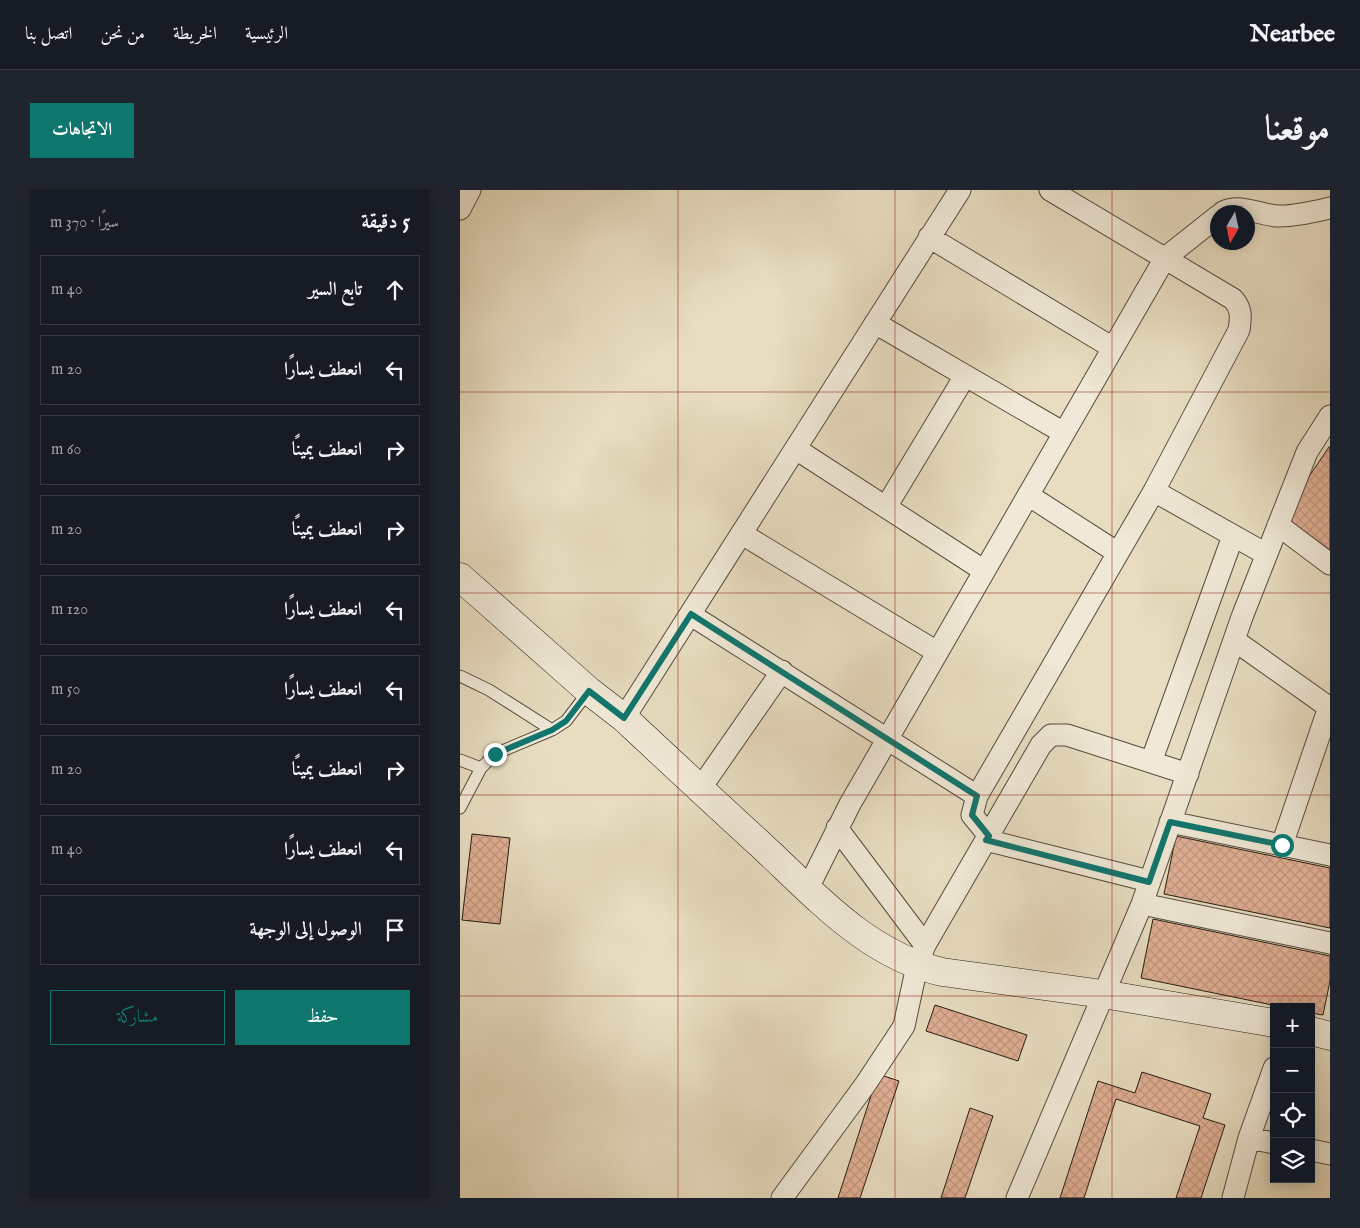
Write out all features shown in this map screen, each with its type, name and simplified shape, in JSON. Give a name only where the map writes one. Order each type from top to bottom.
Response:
[{"type":"main road","points":[[460,577],[589,691],[624,718],[848,925],[892,955],[921,955],[994,980],[1103,994],[1270,1022]]},
{"type":"main road","points":[[1315,1032],[1330,1036]]},
{"type":"street","points":[[460,209],[470,190]]},
{"type":"street","points":[[624,718],[960,190]]},
{"type":"street","points":[[1050,190],[1233,299],[1239,305],[1241,312],[1239,330],[1154,491],[977,796],[972,815],[987,838],[1149,882]]},
{"type":"street","points":[[1255,211],[1278,216],[1330,208]]},
{"type":"street","points":[[808,888],[837,828],[983,570],[1165,258],[1210,222]]},
{"type":"street","points":[[930,238],[1113,348]]},
{"type":"street","points":[[875,324],[1064,433]]},
{"type":"street","points":[[886,507],[966,376]]},
{"type":"street","points":[[1017,1198],[1142,904],[1234,640],[1306,452],[1328,422]]},
{"type":"street","points":[[796,449],[983,570]]},
{"type":"street","points":[[1154,491],[1266,554]]},
{"type":"street","points":[[1028,494],[1118,553]]},
{"type":"street","points":[[1278,525],[1330,564]]},
{"type":"street","points":[[742,534],[937,652]]},
{"type":"street","points":[[1151,762],[1233,536]]},
{"type":"street","points":[[691,614],[977,796]]},
{"type":"street","points":[[1234,640],[1330,707],[1282,845]]},
{"type":"street","points":[[700,789],[782,671]]},
{"type":"street","points":[[782,1198],[892,1047],[904,1026],[921,955],[1041,745],[1051,735],[1067,735],[1188,774]]},
{"type":"street","points":[[1170,822],[1330,855]]},
{"type":"street","points":[[837,828],[921,955]]},
{"type":"street","points":[[1142,904],[1330,943]]},
{"type":"street","points":[[1233,1198],[1249,1138],[1270,1079]]},
{"type":"street","points":[[1249,1138],[1270,1142]]},
{"type":"street","points":[[1315,1151],[1330,1154]]},
{"type":"lane","points":[[460,676],[489,690],[552,730]]},
{"type":"lane","points":[[460,808],[481,768],[495,754],[552,730],[566,721],[589,691]]},
{"type":"lane","points":[[460,760],[481,768]]},
{"type":"building","points":[[1329,447],[1330,555],[1289,524],[1308,478]]},
{"type":"building","points":[[472,834],[510,838],[500,924],[462,920]]},
{"type":"building","points":[[1176,836],[1330,868],[1330,928],[1164,894]]},
{"type":"building","points":[[1153,919],[1330,956],[1330,981],[1323,1015],[1315,1014],[1315,1003],[1270,1003],[1270,1005],[1141,978]]},
{"type":"building","points":[[935,1005],[1027,1035],[1018,1061],[926,1031]]},
{"type":"building","points":[[1142,1072],[1211,1094],[1203,1118],[1225,1125],[1201,1198],[1176,1198],[1200,1126],[1116,1099],[1084,1198],[1060,1198],[1098,1081],[1135,1093]]},
{"type":"building","points":[[878,1074],[899,1081],[860,1198],[838,1198]]},
{"type":"building","points":[[970,1108],[993,1116],[965,1198],[941,1198]]},
{"type":"route","points":[[495,754],[518,742],[552,730],[566,721],[589,691],[624,718],[691,614],[977,796],[972,809],[972,815],[989,836],[986,840],[1149,882],[1170,822],[1282,845]]}]
